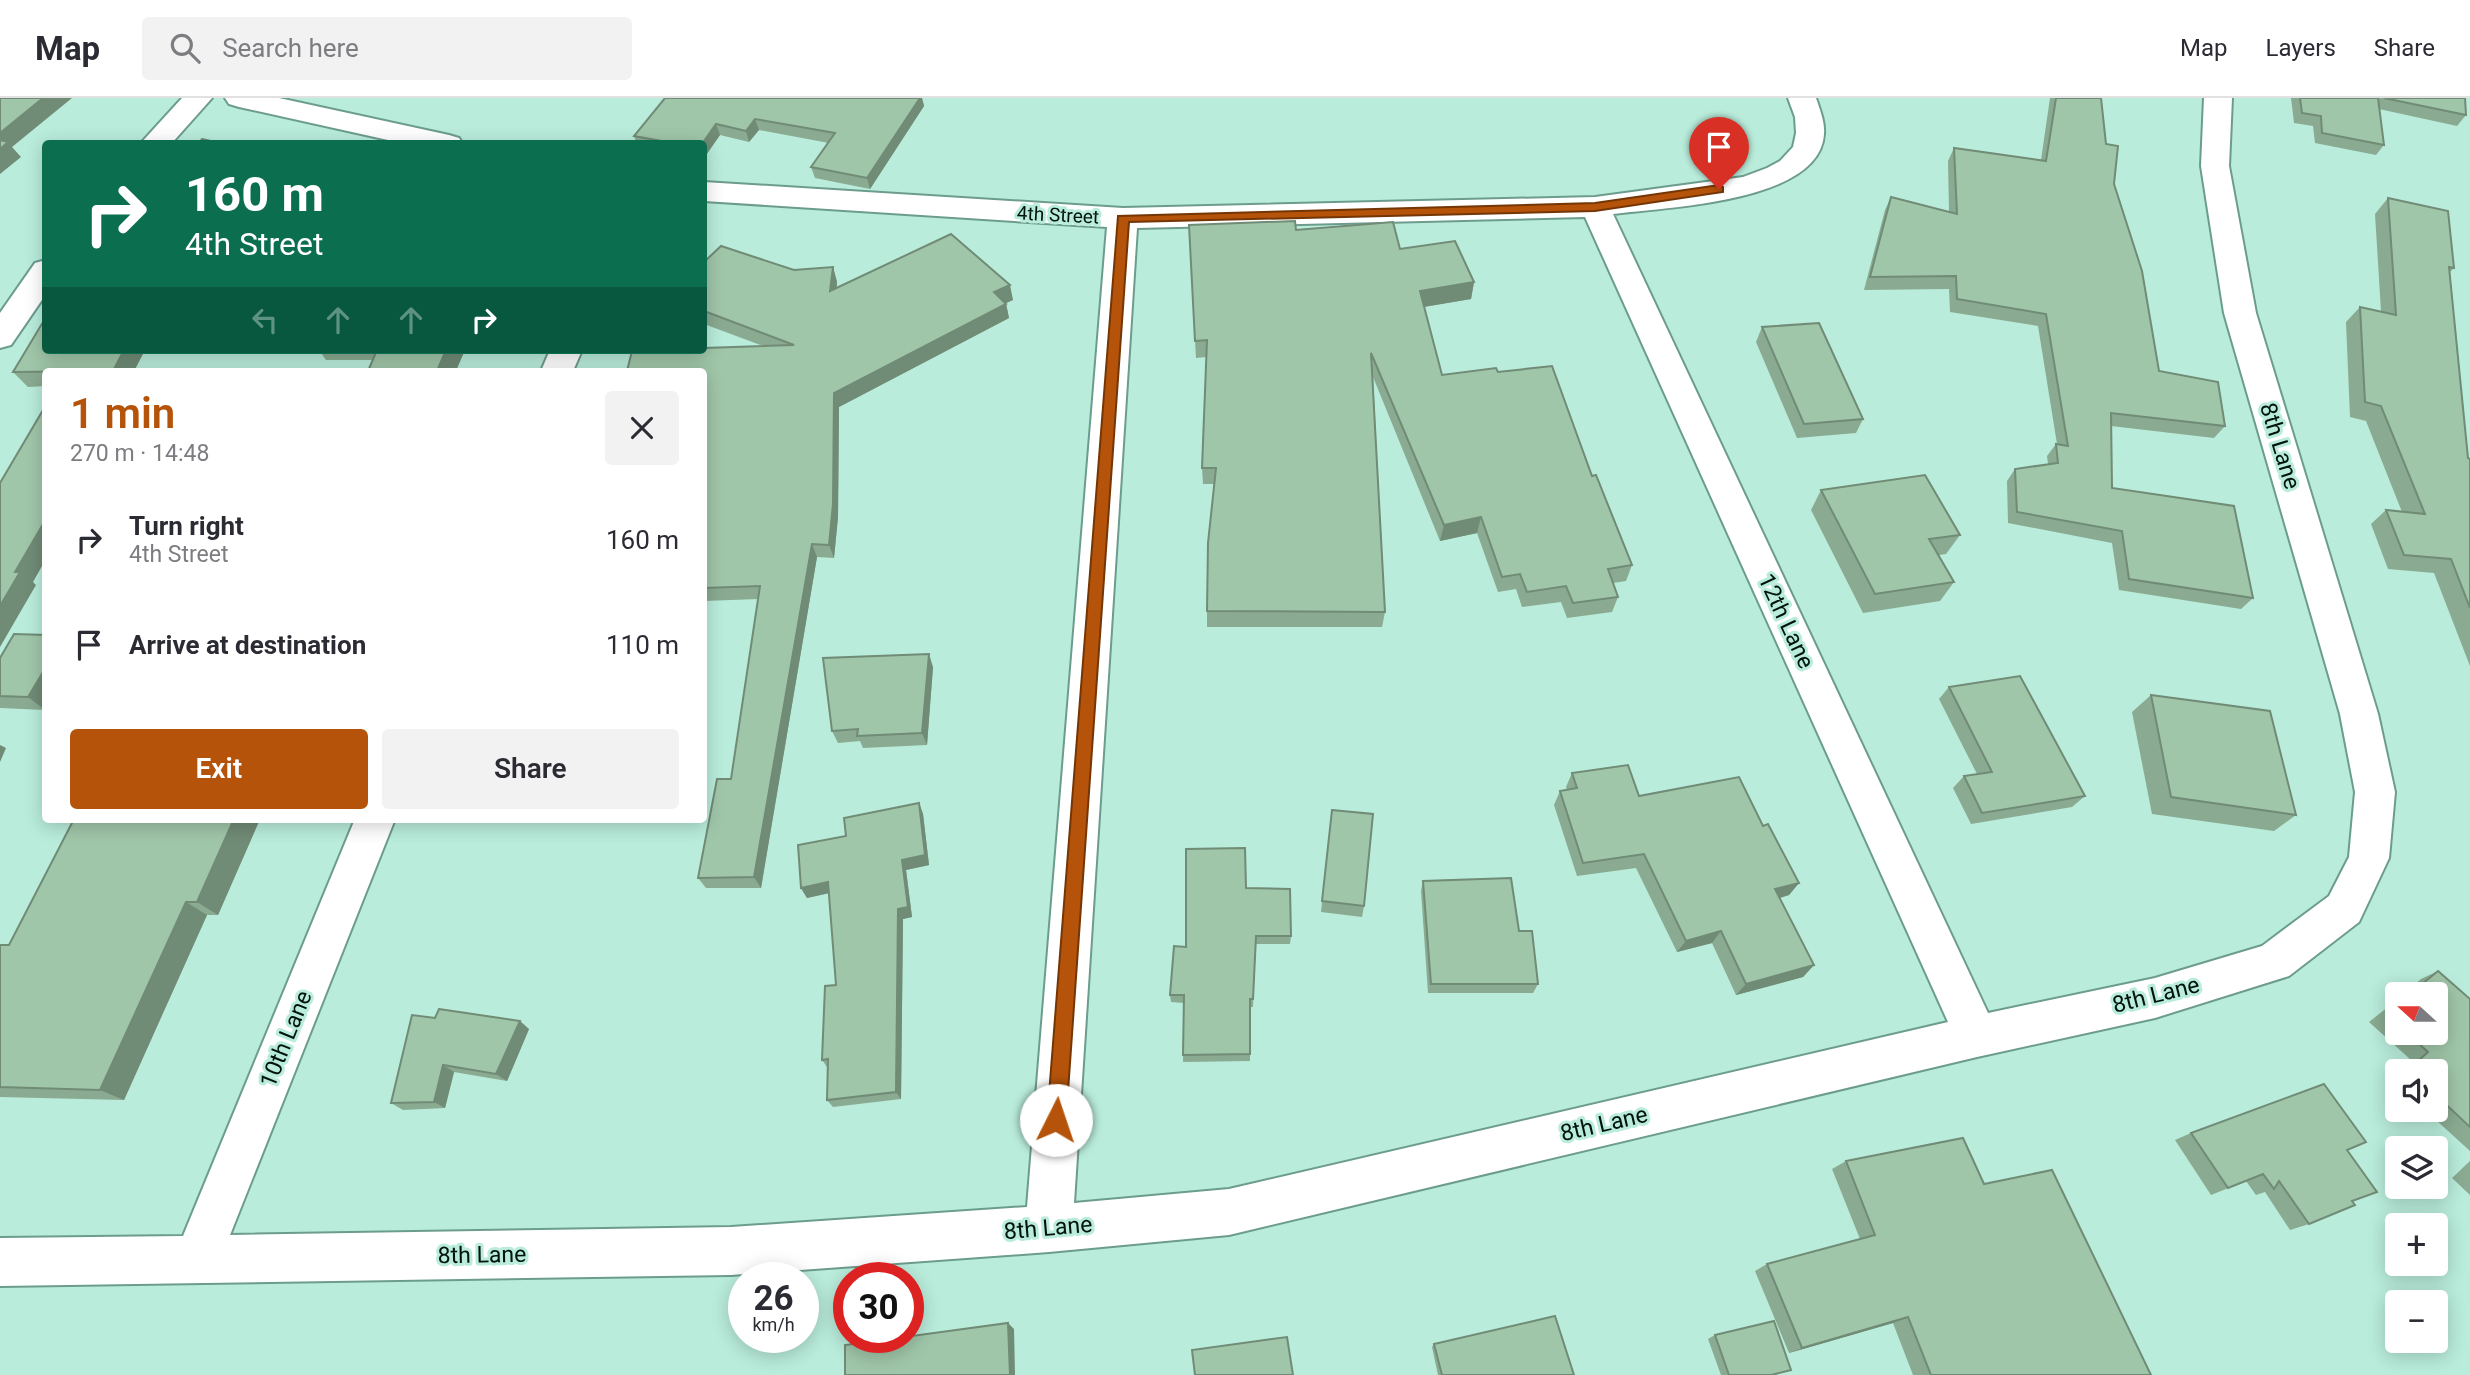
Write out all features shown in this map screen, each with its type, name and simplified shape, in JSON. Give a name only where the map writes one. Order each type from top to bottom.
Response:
[{"type":"street","points":[[158,140],[198,98]]},
{"type":"street","points":[[239,98],[431,140]]},
{"type":"street","name":"4th Street","points":[[707,191],[1123,218],[1595,207],[1744,186],[1768,180],[1787,171],[1801,160],[1810,141],[1810,121],[1802,98]]},
{"type":"street","name":"8th Lane","points":[[0,1262],[731,1251],[1049,1229],[1229,1212],[1978,1036],[2155,998],[2274,962],[2344,909],[2369,858],[2375,792],[2360,714],[2240,313],[2215,166],[2218,98]]},
{"type":"street","name":"12th Lane","points":[[1595,207],[1978,1036]]},
{"type":"street","points":[[1049,1229],[1123,218]]},
{"type":"street","points":[[0,337],[42,276]]},
{"type":"street","name":"10th Lane","points":[[197,1259],[373,823]]},
{"type":"building","points":[[0,98],[43,98],[0,133]]},
{"type":"building","points":[[665,98],[920,98],[867,178],[811,167],[835,133],[755,119],[746,131],[716,124],[705,140],[656,140],[634,136]]},
{"type":"building","points":[[2056,98],[2101,98],[2106,144],[2118,146],[2114,184],[2142,271],[2159,371],[2218,382],[2225,426],[2111,413],[2112,488],[2234,506],[2253,598],[2129,579],[2122,531],[2017,512],[2015,469],[2058,463],[2056,444],[2068,446],[2046,314],[1957,299],[1956,276],[1870,277],[1891,197],[1957,214],[1954,148],[2046,161]]},
{"type":"building","points":[[2300,98],[2378,98],[2384,145],[2322,133],[2321,116],[2302,113]]},
{"type":"building","points":[[2384,98],[2465,98],[2466,115]]},
{"type":"building","points":[[0,140],[8,142],[0,149]]},
{"type":"building","points":[[2388,198],[2448,211],[2454,268],[2449,267],[2470,459],[2470,608],[2451,559],[2404,555],[2386,510],[2425,514],[2381,406],[2365,402],[2360,307],[2396,315]]},
{"type":"building","points":[[1295,221],[1296,230],[1393,222],[1400,249],[1455,241],[1474,282],[1420,291],[1442,375],[1496,368],[1498,372],[1552,366],[1592,476],[1596,475],[1632,565],[1608,569],[1618,597],[1573,603],[1566,586],[1527,592],[1520,574],[1502,577],[1481,517],[1444,525],[1371,353],[1385,612],[1207,611],[1208,543],[1216,468],[1202,468],[1207,340],[1195,341],[1189,225]]},
{"type":"building","points":[[951,234],[1010,285],[994,292],[1006,304],[834,393],[833,504],[829,545],[812,544],[754,877],[698,878],[717,779],[731,779],[760,586],[707,588],[707,368],[628,368],[631,354],[707,354],[707,348],[794,345],[707,312],[707,259],[721,246],[794,270],[833,267],[830,291]]},
{"type":"building","points":[[1819,323],[1863,419],[1804,424],[1762,327]]},
{"type":"building","points":[[42,324],[42,354],[122,354],[115,368],[42,368],[42,372],[13,372]]},
{"type":"building","points":[[375,354],[444,354],[438,368],[369,368]]},
{"type":"building","points":[[42,412],[42,526],[15,572],[20,572],[0,606],[0,483]]},
{"type":"building","points":[[1925,475],[1960,535],[1929,539],[1954,582],[1875,594],[1821,490]]},
{"type":"building","points":[[14,634],[42,635],[42,674],[28,697],[0,696],[0,658]]},
{"type":"building","points":[[929,654],[922,733],[857,736],[858,729],[832,731],[823,658]]},
{"type":"building","points":[[2020,676],[2085,796],[1982,813],[1964,776],[1992,772],[1949,687]]},
{"type":"building","points":[[2151,695],[2270,711],[2296,815],[2171,797]]},
{"type":"building","points":[[1628,765],[1639,796],[1739,777],[1763,826],[1768,824],[1799,883],[1775,889],[1814,965],[1746,984],[1721,931],[1686,941],[1644,854],[1583,863],[1560,791],[1577,788],[1572,773]]},
{"type":"building","points":[[919,803],[925,855],[902,860],[908,907],[898,909],[896,1092],[827,1100],[828,1059],[822,1060],[825,986],[836,985],[828,882],[801,888],[798,845],[846,836],[844,818]]},
{"type":"building","points":[[1332,810],[1373,814],[1364,906],[1322,901]]},
{"type":"building","points":[[72,823],[232,823],[197,902],[186,902],[100,1090],[0,1087],[0,945],[9,945]]},
{"type":"building","points":[[1245,848],[1246,888],[1290,889],[1291,936],[1256,936],[1253,999],[1250,999],[1250,1054],[1183,1055],[1184,995],[1170,995],[1174,946],[1186,947],[1186,849]]},
{"type":"building","points":[[1511,878],[1519,931],[1532,931],[1538,984],[1431,984],[1423,881]]},
{"type":"building","points":[[2438,971],[2470,999],[2470,1127],[2448,1106],[2448,1059],[2420,1059],[2428,1052],[2420,1045],[2448,1045],[2448,982],[2425,982]]},
{"type":"building","points":[[439,1009],[520,1021],[496,1074],[443,1065],[434,1102],[391,1103],[412,1015],[435,1018]]},
{"type":"building","points":[[2324,1084],[2366,1142],[2347,1150],[2377,1192],[2352,1201],[2355,1205],[2309,1224],[2279,1181],[2274,1189],[2263,1174],[2228,1188],[2191,1133]]},
{"type":"building","points":[[1963,1138],[1984,1184],[2052,1170],[2151,1375],[1931,1375],[1908,1317],[1802,1348],[1767,1264],[1875,1235],[1846,1161]]},
{"type":"building","points":[[1555,1316],[1574,1375],[1442,1375],[1434,1344]]},
{"type":"building","points":[[1774,1321],[1791,1370],[1771,1375],[1729,1375],[1715,1335]]},
{"type":"building","points":[[1008,1323],[1010,1375],[845,1375],[845,1353],[924,1353],[924,1334]]},
{"type":"building","points":[[1287,1337],[1293,1375],[1195,1375],[1192,1350]]},
{"type":"route","points":[[1056,1120],[1123,218],[1595,207],[1719,189]]}]
